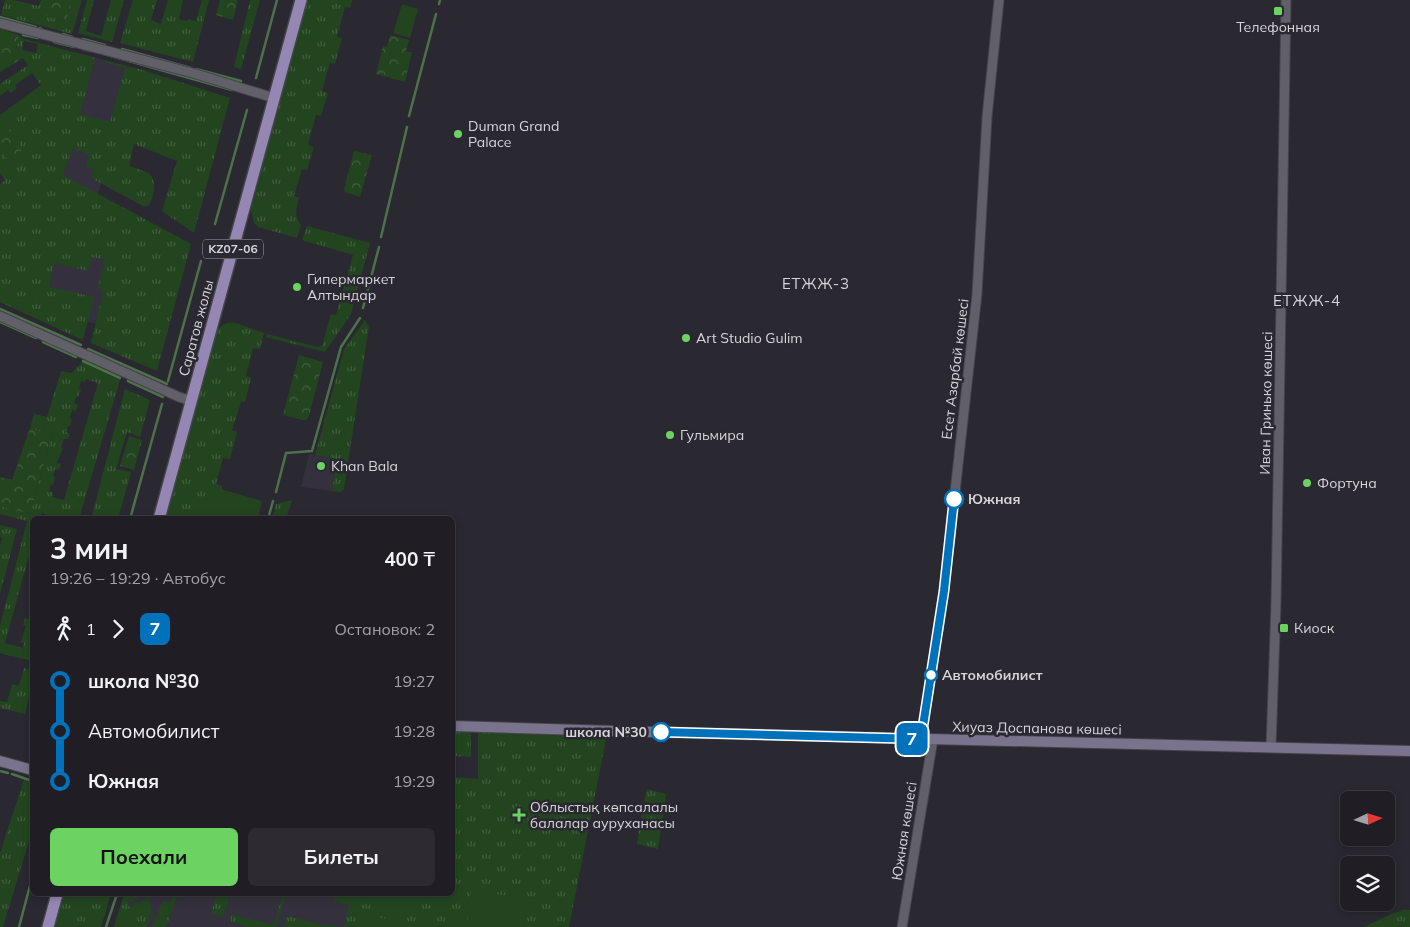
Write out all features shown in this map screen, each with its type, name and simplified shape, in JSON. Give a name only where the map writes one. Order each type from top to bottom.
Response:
[{"type":"main road","name":"Саратов жолы","points":[[271,97],[294,0]]},
{"type":"main road","name":"Саратов жолы","points":[[153,516],[188,400],[271,97],[301,0]]},
{"type":"main road","name":"Саратов жолы","points":[[161,516],[188,400]]},
{"type":"main road","name":"Хиуаз Доспанова көшесі","points":[[455,726],[1410,751]]},
{"type":"main road","points":[[0,761],[30,769]]},
{"type":"main road","points":[[42,927],[50,896]]},
{"type":"main road","points":[[48,927],[56,896]]},
{"type":"street","name":"Есет Азарбай көшесі","points":[[921,739],[944,591],[977,294],[987,117],[999,0]]},
{"type":"street","name":"Иван Гринько көшесі","points":[[1271,747],[1276,603],[1286,0]]},
{"type":"street","points":[[0,23],[166,66],[271,97]]},
{"type":"street","points":[[0,316],[188,400]]},
{"type":"street","name":"Южная көшесі","points":[[902,927],[933,739]]},
{"type":"shaded area","points":[[75,52],[146,71],[118,137],[96,199],[44,178]]},
{"type":"shaded area","points":[[53,231],[127,251],[108,327],[35,308]]},
{"type":"shaded area","name":"Khan Bala","points":[[309,454],[337,459],[332,491],[301,487]]},
{"type":"shaded area","points":[[123,896],[357,896],[353,927],[114,927]]},
{"type":"green space","points":[[5,0],[39,6],[41,0],[51,0],[47,16],[65,21],[71,0],[82,0],[72,34],[1,15]]},
{"type":"green space","points":[[51,0],[71,0],[66,21],[46,16]]},
{"type":"green space","points":[[87,0],[94,0],[86,31],[101,36],[111,0],[124,0],[112,42],[78,33]]},
{"type":"green space","points":[[133,0],[157,0],[151,20],[161,24],[168,0],[183,0],[179,19],[196,21],[202,0],[209,0],[193,62],[120,43]]},
{"type":"green space","points":[[220,0],[238,0],[233,20],[216,15]]},
{"type":"green space","points":[[250,0],[260,0],[241,69],[234,67]]},
{"type":"green space","points":[[307,0],[352,0],[350,8],[345,7],[337,37],[342,38],[335,64],[330,63],[322,91],[328,93],[321,116],[316,115],[308,145],[314,147],[307,170],[302,169],[294,196],[299,198],[296,212],[297,219],[301,225],[297,238],[258,227],[254,223],[251,210]]},
{"type":"green space","points":[[402,4],[418,9],[410,38],[393,33]]},
{"type":"green space","points":[[0,29],[19,35],[15,55],[18,61],[0,72]]},
{"type":"green space","points":[[19,35],[21,38],[95,58],[80,114],[110,122],[125,68],[104,62],[104,60],[146,71],[230,98],[194,233],[162,211],[177,161],[134,144],[129,166],[148,173],[154,184],[152,198],[148,206],[143,206],[91,178],[93,170],[86,167],[89,154],[72,149],[63,175],[191,244],[157,371],[91,343],[103,293],[98,287],[105,260],[92,257],[88,271],[54,263],[49,287],[94,297],[83,340],[0,302],[0,184],[5,180],[0,174],[0,150],[9,161],[4,124],[0,127],[0,115],[41,85],[32,73],[15,85],[17,88],[11,93],[8,90],[0,96],[0,84],[28,65],[23,58],[18,61],[15,55]],"holes":[[[24,41],[38,44],[36,53],[22,50]]]},
{"type":"green space","points":[[390,35],[409,40],[406,51],[412,53],[405,82],[376,74],[383,46],[387,47]]},
{"type":"green space","points":[[4,124],[23,149],[9,161],[0,150],[0,127]]},
{"type":"green space","points":[[354,151],[372,155],[360,197],[345,192],[344,189]]},
{"type":"green space","points":[[307,226],[370,243],[351,314],[325,352],[266,337],[267,334],[318,347],[322,346],[331,314],[336,315],[353,255],[302,240]]},
{"type":"green space","points":[[364,319],[369,326],[344,489],[340,492],[332,491],[337,459],[315,455],[344,349]]},
{"type":"green space","points":[[233,322],[264,333],[260,349],[253,348],[246,376],[251,378],[245,402],[241,402],[232,430],[237,432],[230,459],[223,458],[216,484],[222,486],[223,489],[210,516],[166,516],[217,330],[224,324]]},
{"type":"green space","points":[[299,355],[323,362],[309,416],[306,420],[283,415]]},
{"type":"green space","points":[[82,362],[120,380],[80,516],[50,516],[42,513],[41,516],[30,516],[30,552],[5,643],[23,648],[24,643],[21,642],[26,626],[23,625],[25,618],[28,619],[30,612],[30,660],[0,653],[0,626],[27,521],[0,514],[0,506],[30,514],[52,435],[30,428],[34,414],[47,417],[61,371],[72,373]],"holes":[[[86,379],[98,383],[64,500],[52,497],[53,493],[49,491],[51,484],[53,485],[55,469],[59,470],[61,464],[57,463],[63,448],[61,448],[64,439],[68,439],[70,434],[66,432],[72,419],[70,418],[72,410],[76,411],[78,405],[74,403],[81,389],[79,388],[81,381],[85,382]]]},
{"type":"green space","points":[[125,389],[150,400],[140,437],[127,432],[116,469],[131,472],[119,516],[92,516]]},
{"type":"green space","points":[[30,428],[52,435],[30,514],[0,506],[0,477],[12,480]]},
{"type":"green space","points":[[129,436],[142,440],[134,470],[120,466]]},
{"type":"green space","points":[[211,486],[262,501],[259,516],[203,516]]},
{"type":"green space","points":[[292,500],[287,516],[273,516],[276,504]]},
{"type":"green space","points":[[0,525],[17,529],[0,594],[0,546],[2,538],[0,537]]},
{"type":"green space","points":[[24,668],[30,670],[30,693],[25,714],[0,708],[0,701],[7,702],[12,684],[19,686]]},
{"type":"green space","points":[[455,732],[468,732],[471,734],[471,757],[455,756]]},
{"type":"green space","points":[[478,732],[548,733],[554,736],[561,734],[607,734],[569,927],[344,927],[349,905],[326,896],[455,896],[455,777],[478,779]]},
{"type":"green space","points":[[24,780],[30,783],[30,838],[3,927],[0,927],[0,853]]},
{"type":"green space","points":[[647,789],[666,794],[658,849],[637,844]]},
{"type":"green space","points":[[471,890],[527,899],[523,927],[480,927],[467,925]]},
{"type":"green space","points":[[63,896],[110,896],[101,927],[55,927]]},
{"type":"green space","points":[[123,896],[140,896],[132,902],[128,902],[130,908],[134,906],[133,904],[139,903],[148,897],[152,912],[146,927],[114,927]]},
{"type":"green space","points":[[173,896],[177,897],[166,927],[152,927],[163,901],[170,903]]},
{"type":"green space","points":[[216,896],[229,896],[223,917],[211,913]]},
{"type":"green space","points":[[282,896],[285,896],[277,927],[247,927],[231,922],[231,914],[274,925]]},
{"type":"green space","points":[[380,896],[408,896],[405,914],[378,909]]},
{"type":"green space","points":[[1410,910],[1410,927],[1364,927],[1391,914]]},
{"type":"green space","points":[[287,916],[327,926],[329,924],[339,927],[284,927]]},
{"type":"green space","points":[[375,917],[400,921],[399,927],[374,927]]},
{"type":"waterway","points":[[256,78],[277,0]]},
{"type":"waterway","points":[[439,4],[440,0]]},
{"type":"waterway","points":[[409,116],[436,14]]},
{"type":"waterway","points":[[0,17],[36,27]]},
{"type":"waterway","points":[[63,34],[72,37]]},
{"type":"waterway","points":[[23,35],[38,38]]},
{"type":"waterway","points":[[83,39],[105,45]]},
{"type":"waterway","points":[[54,42],[74,47]]},
{"type":"waterway","points":[[83,49],[91,51]]},
{"type":"waterway","points":[[122,49],[191,68]]},
{"type":"waterway","points":[[104,54],[232,90]]},
{"type":"waterway","points":[[196,69],[241,81]]},
{"type":"waterway","points":[[215,224],[247,110]]},
{"type":"waterway","points":[[381,237],[407,127]]},
{"type":"waterway","points":[[363,308],[379,247]]},
{"type":"waterway","points":[[168,381],[201,261]]},
{"type":"waterway","points":[[0,309],[81,345]]},
{"type":"waterway","points":[[276,492],[286,453],[312,451],[341,347],[360,318]]},
{"type":"waterway","points":[[0,322],[36,338]]},
{"type":"waterway","points":[[43,342],[76,357]]},
{"type":"waterway","points":[[88,349],[167,384]]},
{"type":"waterway","points":[[83,361],[120,378]]},
{"type":"waterway","points":[[128,381],[163,397]]},
{"type":"waterway","points":[[131,516],[162,404]]},
{"type":"waterway","points":[[269,516],[273,501]]},
{"type":"waterway","points":[[0,771],[8,773]]},
{"type":"waterway","points":[[12,774],[30,780]]},
{"type":"waterway","points":[[19,927],[30,886]]},
{"type":"waterway","points":[[106,927],[116,896]]},
{"type":"bus line","name":"7","points":[[661,732],[921,739],[944,591],[954,499]]},
{"type":"place","name":"Телефонная","points":[[1278,11]]},
{"type":"place","name":"Duman Grand Palace","points":[[458,134]]},
{"type":"place","name":"Гипермаркет Алтындар","points":[[297,287]]},
{"type":"place","name":"Art Studio Gulim","points":[[686,338]]},
{"type":"place","name":"Гульмира","points":[[670,435]]},
{"type":"place","name":"Khan Bala","points":[[321,466]]},
{"type":"place","name":"Фортуна","points":[[1307,483]]},
{"type":"place","name":"Южная","points":[[954,499]]},
{"type":"place","name":"Киоск","points":[[1284,628]]},
{"type":"place","name":"Автомобилист","points":[[931,675]]},
{"type":"place","name":"школа №30","points":[[661,732]]},
{"type":"place","name":"Облыстық көпсалалы балалар ауруханасы","points":[[519,815]]},
{"type":"district","name":"ЕТЖЖ-3","points":[[816,284]]},
{"type":"district","name":"ЕТЖЖ-4","points":[[1307,301]]}]
